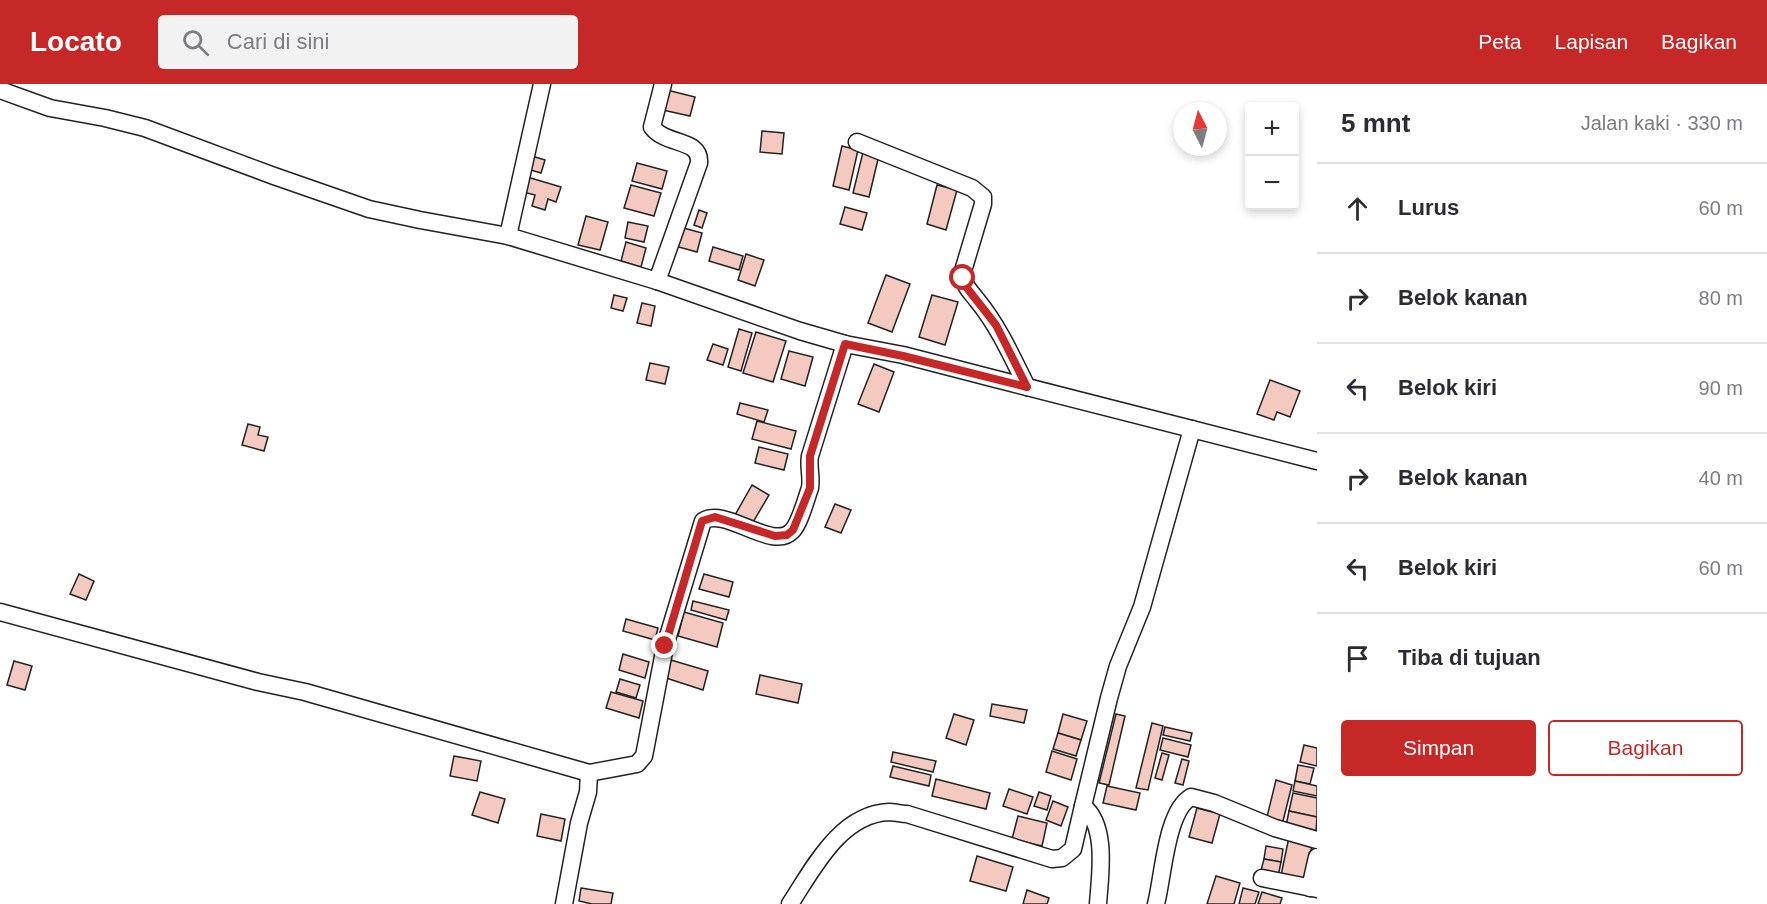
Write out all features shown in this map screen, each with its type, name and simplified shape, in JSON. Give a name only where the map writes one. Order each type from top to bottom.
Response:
[{"type":"street","points":[[508,236],[542,84]]},
{"type":"street","points":[[657,281],[699,163],[699,156],[695,148],[658,135],[652,127],[663,84]]},
{"type":"street","points":[[0,90],[50,108],[145,128],[274,177],[369,209],[508,236],[657,281],[800,331],[845,344],[903,356],[1317,461]]},
{"type":"street","points":[[857,142],[972,188],[983,196],[983,204],[963,278],[967,288],[996,325],[1027,387]]},
{"type":"street","points":[[0,612],[258,682],[305,692],[589,774],[637,764],[644,756],[665,646],[702,521],[715,517],[775,536],[787,535],[793,530],[810,488],[810,456],[845,344]]},
{"type":"street","points":[[790,904],[822,855],[842,832],[862,819],[888,812],[907,814],[1052,859],[1062,858],[1073,849],[1108,698],[1118,666],[1142,607],[1192,429]]},
{"type":"street","points":[[564,904],[577,832],[588,792],[589,774]]},
{"type":"street","points":[[1156,904],[1174,820],[1184,801],[1191,797],[1214,803],[1275,828],[1317,840]]},
{"type":"street","points":[[1083,806],[1090,812],[1099,831],[1098,904]]},
{"type":"street","points":[[1262,879],[1314,888],[1317,856]]},
{"type":"building","points":[[663,89],[695,97],[690,116],[658,109]]},
{"type":"building","points":[[762,131],[784,133],[782,154],[760,152]]},
{"type":"building","points":[[842,146],[858,150],[849,190],[833,186]]},
{"type":"building","points":[[863,152],[879,155],[869,197],[853,193]]},
{"type":"building","points":[[529,155],[545,160],[541,173],[524,168]]},
{"type":"building","points":[[637,163],[667,171],[662,189],[632,181]]},
{"type":"building","points":[[524,176],[561,187],[556,202],[548,199],[545,210],[532,206],[535,195],[519,191]]},
{"type":"building","points":[[631,185],[661,193],[654,216],[624,208]]},
{"type":"building","points":[[937,185],[957,190],[946,230],[927,224]]},
{"type":"building","points":[[845,207],[867,213],[862,230],[840,224]]},
{"type":"building","points":[[699,210],[707,213],[702,228],[694,225]]},
{"type":"building","points":[[586,216],[608,222],[600,250],[578,245]]},
{"type":"building","points":[[628,222],[648,226],[644,242],[625,238]]},
{"type":"building","points":[[680,227],[702,233],[697,252],[675,246]]},
{"type":"building","points":[[626,242],[646,248],[641,267],[621,261]]},
{"type":"building","points":[[713,247],[743,256],[739,270],[709,261]]},
{"type":"building","points":[[746,254],[764,260],[755,286],[738,280]]},
{"type":"building","points":[[886,275],[910,284],[892,332],[868,323]]},
{"type":"building","points":[[614,295],[627,298],[623,311],[611,308]]},
{"type":"building","points":[[932,295],[958,302],[945,345],[919,337]]},
{"type":"building","points":[[642,303],[655,306],[651,326],[637,323]]},
{"type":"building","points":[[739,329],[752,333],[741,371],[728,367]]},
{"type":"building","points":[[756,332],[786,341],[773,382],[743,373]]},
{"type":"building","points":[[713,344],[728,349],[723,365],[707,360]]},
{"type":"building","points":[[789,351],[813,357],[805,386],[781,379]]},
{"type":"building","points":[[650,363],[669,367],[665,384],[646,380]]},
{"type":"building","points":[[874,364],[894,372],[879,412],[858,404]]},
{"type":"building","points":[[1270,380],[1300,391],[1290,417],[1277,412],[1274,420],[1257,414]]},
{"type":"building","points":[[740,403],[768,410],[764,422],[737,414]]},
{"type":"building","points":[[757,421],[796,431],[791,449],[752,439]]},
{"type":"building","points":[[248,424],[260,427],[258,435],[268,437],[264,451],[242,445]]},
{"type":"building","points":[[759,447],[788,454],[784,470],[755,463]]},
{"type":"building","points":[[752,485],[769,495],[752,524],[735,515]]},
{"type":"building","points":[[835,504],[851,510],[841,533],[825,527]]},
{"type":"building","points":[[79,574],[94,581],[86,600],[70,594]]},
{"type":"building","points":[[704,574],[733,582],[729,597],[699,589]]},
{"type":"building","points":[[693,601],[729,610],[726,620],[691,610]]},
{"type":"building","points":[[684,612],[723,623],[717,647],[678,636]]},
{"type":"building","points":[[626,619],[658,628],[655,640],[623,631]]},
{"type":"building","points":[[623,654],[649,662],[645,678],[619,670]]},
{"type":"building","points":[[671,660],[708,671],[703,690],[666,678]]},
{"type":"building","points":[[14,661],[32,666],[25,690],[7,685]]},
{"type":"building","points":[[760,675],[802,684],[798,703],[756,694]]},
{"type":"building","points":[[620,679],[640,685],[636,698],[616,692]]},
{"type":"building","points":[[611,692],[643,701],[639,718],[606,708]]},
{"type":"building","points":[[992,704],[1027,710],[1024,723],[990,716]]},
{"type":"building","points":[[954,714],[974,720],[966,745],[946,738]]},
{"type":"building","points":[[1063,714],[1087,721],[1081,740],[1058,733]]},
{"type":"building","points":[[1116,714],[1125,716],[1109,785],[1099,783]]},
{"type":"building","points":[[1152,723],[1163,726],[1148,790],[1136,788]]},
{"type":"building","points":[[1165,727],[1192,733],[1190,741],[1163,735]]},
{"type":"building","points":[[1058,733],[1081,740],[1076,756],[1053,749]]},
{"type":"building","points":[[1163,738],[1191,745],[1188,757],[1160,750]]},
{"type":"building","points":[[1304,745],[1317,748],[1317,766],[1300,762]]},
{"type":"building","points":[[1052,751],[1077,759],[1071,780],[1046,772]]},
{"type":"building","points":[[893,752],[936,761],[933,772],[891,762]]},
{"type":"building","points":[[1162,753],[1169,755],[1162,780],[1155,778]]},
{"type":"building","points":[[454,756],[481,761],[477,781],[450,776]]},
{"type":"building","points":[[1182,759],[1189,761],[1183,785],[1175,783]]},
{"type":"building","points":[[1298,765],[1314,768],[1310,784],[1295,781]]},
{"type":"building","points":[[893,766],[931,775],[929,786],[890,777]]},
{"type":"building","points":[[936,779],[990,793],[986,809],[932,796]]},
{"type":"building","points":[[1276,780],[1292,785],[1282,825],[1266,821]]},
{"type":"building","points":[[1295,781],[1317,786],[1317,796],[1293,791]]},
{"type":"building","points":[[1107,786],[1140,793],[1136,810],[1103,803]]},
{"type":"building","points":[[1009,789],[1033,797],[1027,814],[1003,806]]},
{"type":"building","points":[[480,792],[505,799],[498,823],[472,815]]},
{"type":"building","points":[[1039,792],[1051,796],[1047,810],[1034,806]]},
{"type":"building","points":[[1293,793],[1317,798],[1317,817],[1289,811]]},
{"type":"building","points":[[1053,801],[1068,807],[1061,826],[1046,820]]},
{"type":"building","points":[[1197,808],[1220,814],[1212,843],[1189,837]]},
{"type":"building","points":[[1289,811],[1317,817],[1316,832],[1286,826]]},
{"type":"building","points":[[541,814],[565,819],[561,841],[537,836]]},
{"type":"building","points":[[1018,816],[1047,823],[1042,846],[1012,839]]},
{"type":"building","points":[[1289,837],[1313,842],[1303,885],[1280,880]]},
{"type":"building","points":[[1266,846],[1283,849],[1281,862],[1264,859]]},
{"type":"building","points":[[977,856],[1013,867],[1006,891],[970,881]]},
{"type":"building","points":[[1264,859],[1281,862],[1278,877],[1260,874]]},
{"type":"building","points":[[1216,876],[1240,883],[1234,904],[1207,904]]},
{"type":"building","points":[[581,888],[613,893],[611,904],[579,901]]},
{"type":"building","points":[[1243,888],[1259,892],[1255,904],[1239,904]]},
{"type":"building","points":[[1027,890],[1049,898],[1047,904],[1023,904]]},
{"type":"building","points":[[1262,892],[1282,898],[1280,904],[1258,904]]},
{"type":"route","points":[[665,646],[702,521],[715,517],[782,537],[793,530],[810,488],[808,463],[845,344],[1027,387],[992,318],[967,288],[963,278]]}]
